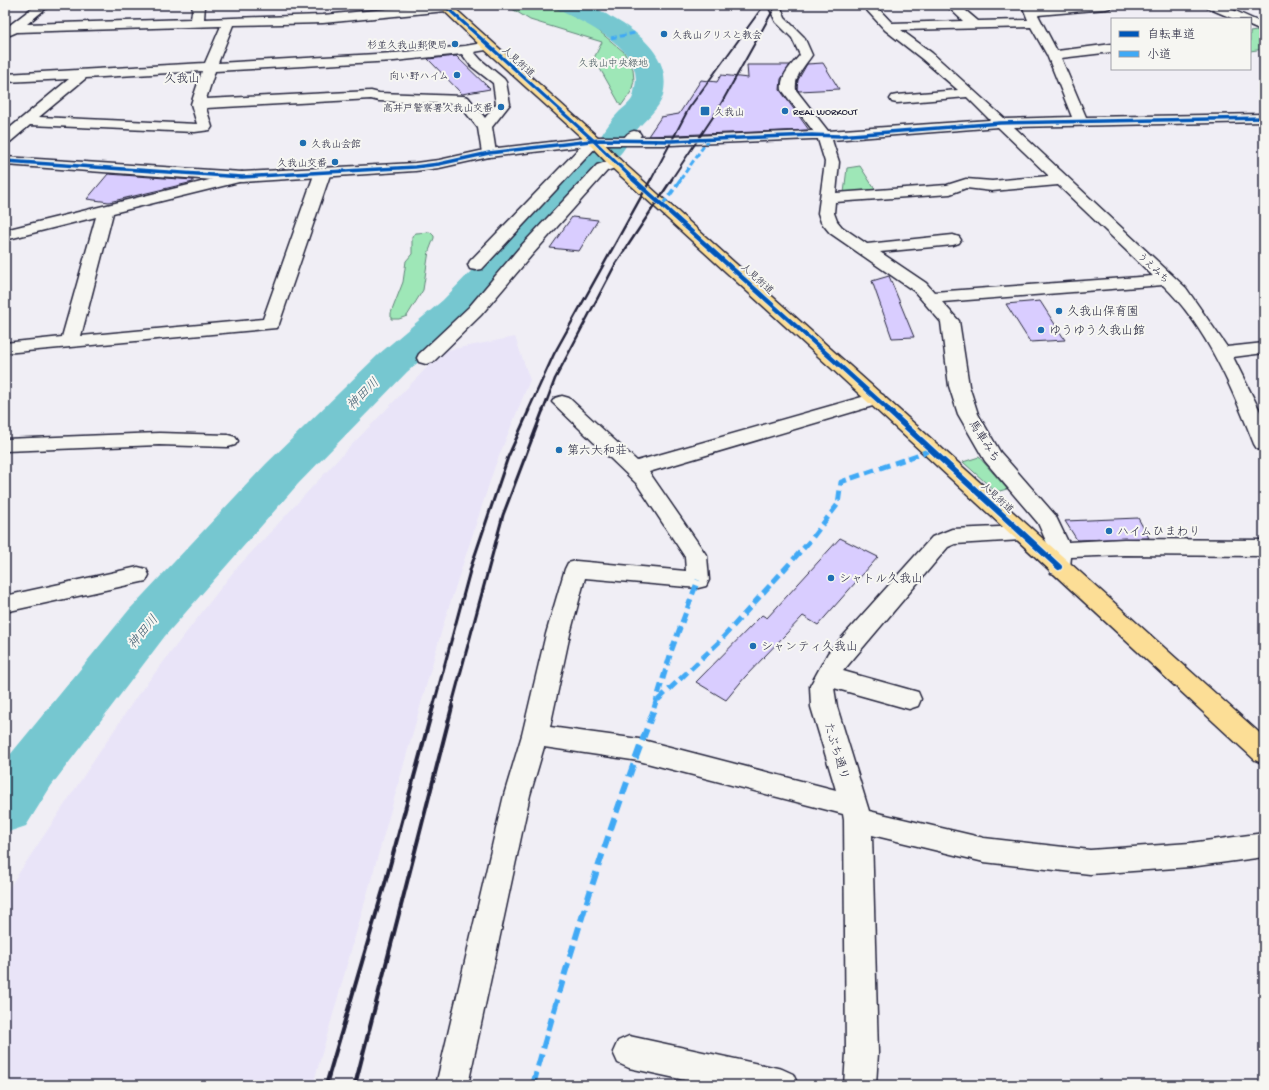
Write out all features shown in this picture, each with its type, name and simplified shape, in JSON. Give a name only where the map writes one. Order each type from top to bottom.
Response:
[{"type":"main road","name":"人見街道","points":[[445,6],[597,142],[612,160],[1022,533],[1060,558],[1264,753]]},
{"type":"street","points":[[10,32],[44,5]]},
{"type":"street","points":[[197,23],[199,5]]},
{"type":"street","points":[[774,5],[784,14],[798,37],[806,55],[789,76],[787,84],[789,90],[824,136],[832,162],[826,213],[829,222],[836,230],[920,287],[931,298],[1167,280]]},
{"type":"street","name":"うえみち","points":[[868,5],[889,27],[927,56],[970,93],[1180,292],[1193,308],[1222,353],[1256,422],[1264,444]]},
{"type":"street","points":[[952,5],[975,25]]},
{"type":"street","points":[[889,27],[975,25],[1031,13],[1106,5]]},
{"type":"street","points":[[1212,5],[1242,18]]},
{"type":"street","points":[[10,32],[197,23],[323,19],[445,6]]},
{"type":"street","points":[[1031,13],[1053,55],[1081,121]]},
{"type":"street","points":[[1251,22],[1264,28]]},
{"type":"street","points":[[28,121],[195,128],[205,127],[198,104],[210,66],[228,23]]},
{"type":"street","points":[[1251,30],[1264,28]]},
{"type":"street","points":[[5,78],[394,57],[465,50],[488,46]]},
{"type":"street","points":[[1053,55],[1111,48]]},
{"type":"street","points":[[465,50],[476,63],[499,82],[503,104],[486,128]]},
{"type":"street","points":[[5,140],[82,74]]},
{"type":"street","points":[[897,99],[970,93]]},
{"type":"street","points":[[198,104],[371,95],[379,97],[462,100],[486,128],[489,153]]},
{"type":"street","points":[[5,161],[242,177],[421,166],[439,164],[489,153],[630,139],[679,141],[782,136],[824,136],[1000,123],[1264,118]]},
{"type":"street","points":[[476,265],[597,142]]},
{"type":"street","points":[[426,358],[475,311],[525,252],[602,168],[612,160]]},
{"type":"street","points":[[5,348],[270,324],[323,172]]},
{"type":"street","points":[[5,235],[242,177]]},
{"type":"street","points":[[828,198],[950,189],[957,184],[973,183],[989,186],[1061,180]]},
{"type":"street","points":[[70,342],[106,210]]},
{"type":"street","points":[[866,249],[953,240]]},
{"type":"street","name":"馬車みち","points":[[931,298],[950,321],[959,386],[968,414],[992,456],[1047,520],[1060,558]]},
{"type":"street","points":[[1222,353],[1264,348]]},
{"type":"street","points":[[634,469],[876,399]]},
{"type":"street","points":[[452,1085],[517,794],[535,735],[558,634],[576,569],[698,580],[696,556],[662,503],[634,469],[562,402]]},
{"type":"street","points":[[5,445],[159,439],[228,441]]},
{"type":"street","name":"たぶち通り","points":[[860,1085],[862,1053],[857,813],[834,745],[824,707],[822,686],[837,660],[940,542],[952,537],[1022,533]]},
{"type":"street","points":[[1060,558],[1124,546],[1264,548]]},
{"type":"street","points":[[5,604],[138,575]]},
{"type":"street","points":[[827,676],[909,699]]},
{"type":"street","points":[[535,735],[639,750],[984,850],[1090,862],[1190,855],[1264,845]]},
{"type":"street","points":[[629,1052],[782,1085]]},
{"type":"shaded area","points":[[515,337],[530,380],[495,466],[445,619],[313,1085],[5,1085],[5,894],[137,696],[234,571],[342,455],[443,351]]},
{"type":"green space","name":"久我山中央緑地","points":[[506,5],[550,5],[593,26],[624,52],[633,69],[634,81],[631,92],[621,106],[594,58],[602,42],[530,20]]},
{"type":"green space","points":[[1264,30],[1264,49],[1251,51],[1251,32]]},
{"type":"green space","points":[[860,166],[876,191],[844,193],[847,168]]},
{"type":"green space","points":[[430,232],[434,238],[429,251],[423,290],[407,316],[399,319],[391,319],[391,313],[403,282],[406,261],[412,254],[412,236],[416,233]]},
{"type":"green space","points":[[979,457],[1007,489],[996,492],[963,462]]},
{"type":"building","name":"向い野ハイム","points":[[456,56],[490,89],[462,94],[428,59]]},
{"type":"building","points":[[823,63],[839,89],[799,91],[797,89],[798,80],[807,64]]},
{"type":"building","points":[[747,65],[790,65],[781,79],[780,90],[809,130],[648,136],[661,117],[679,114],[701,80],[717,82],[721,75],[748,78]]},
{"type":"building","points":[[108,174],[193,180],[193,182],[109,202],[87,199]]},
{"type":"building","points":[[572,217],[598,220],[579,251],[550,248]]},
{"type":"building","points":[[889,276],[914,337],[892,338],[872,281]]},
{"type":"building","name":"ゆうゆう久我山館","points":[[1040,301],[1065,340],[1030,342],[1006,304]]},
{"type":"building","name":"ハイムひまわり","points":[[1138,518],[1149,538],[1077,540],[1065,521]]},
{"type":"building","points":[[840,538],[878,557],[818,625],[803,616],[745,677],[726,700],[696,682],[762,615],[767,618]]},
{"type":"waterway","name":"神田川","points":[[5,808],[31,769],[147,623],[282,474],[393,363],[457,308],[611,145],[625,125],[644,103],[648,96],[651,79],[648,64],[639,51],[627,39],[612,29],[568,5]]},
{"type":"railway","points":[[651,180],[689,108],[764,5]]},
{"type":"railway","points":[[671,180],[717,111],[776,5]]},
{"type":"railway","points":[[528,411],[554,354],[651,179]]},
{"type":"railway","points":[[543,411],[555,379],[615,265],[672,179]]},
{"type":"railway","points":[[433,708],[471,567],[508,457],[529,410]]},
{"type":"railway","points":[[451,708],[503,515],[543,410]]},
{"type":"railway","points":[[326,1085],[386,880],[433,707]]},
{"type":"railway","points":[[355,1085],[452,707]]},
{"type":"marked path","points":[[611,38],[635,33]]},
{"type":"marked path","points":[[662,206],[708,140]]},
{"type":"marked path","points":[[658,700],[718,643],[809,542],[838,504],[841,482],[931,450]]},
{"type":"marked path","points":[[533,1085],[560,988],[625,784],[657,701],[672,649],[698,580]]},
{"type":"cycle path","points":[[444,5],[594,141],[615,163],[837,363],[1059,567]]},
{"type":"cycle path","points":[[5,161],[242,177],[415,167],[439,164],[489,153],[599,140],[671,141],[812,135],[839,136],[1000,123],[1264,118]]},
{"type":"place","name":"久我山クリスと教会","points":[[664,34]]},
{"type":"place","name":"杉並久我山郵便局","points":[[455,44]]},
{"type":"place","name":"向い野ハイム","points":[[457,75]]},
{"type":"place","name":"高井戸警察署久我山交番","points":[[501,107]]},
{"type":"place","name":"久我山","points":[[705,111]]},
{"type":"place","name":"REAL WORKOUT","points":[[785,111]]},
{"type":"place","name":"久我山会館","points":[[303,143]]},
{"type":"place","name":"久我山交番","points":[[335,162]]},
{"type":"place","name":"久我山保育園","points":[[1059,311]]},
{"type":"place","name":"ゆうゆう久我山館","points":[[1041,330]]},
{"type":"place","name":"第六大和荘","points":[[559,450]]},
{"type":"place","name":"ハイムひまわり","points":[[1109,531]]},
{"type":"place","name":"シャトル久我山","points":[[831,578]]},
{"type":"place","name":"シャンティ久我山","points":[[753,646]]},
{"type":"district","name":"久我山","points":[[182,78]]}]
